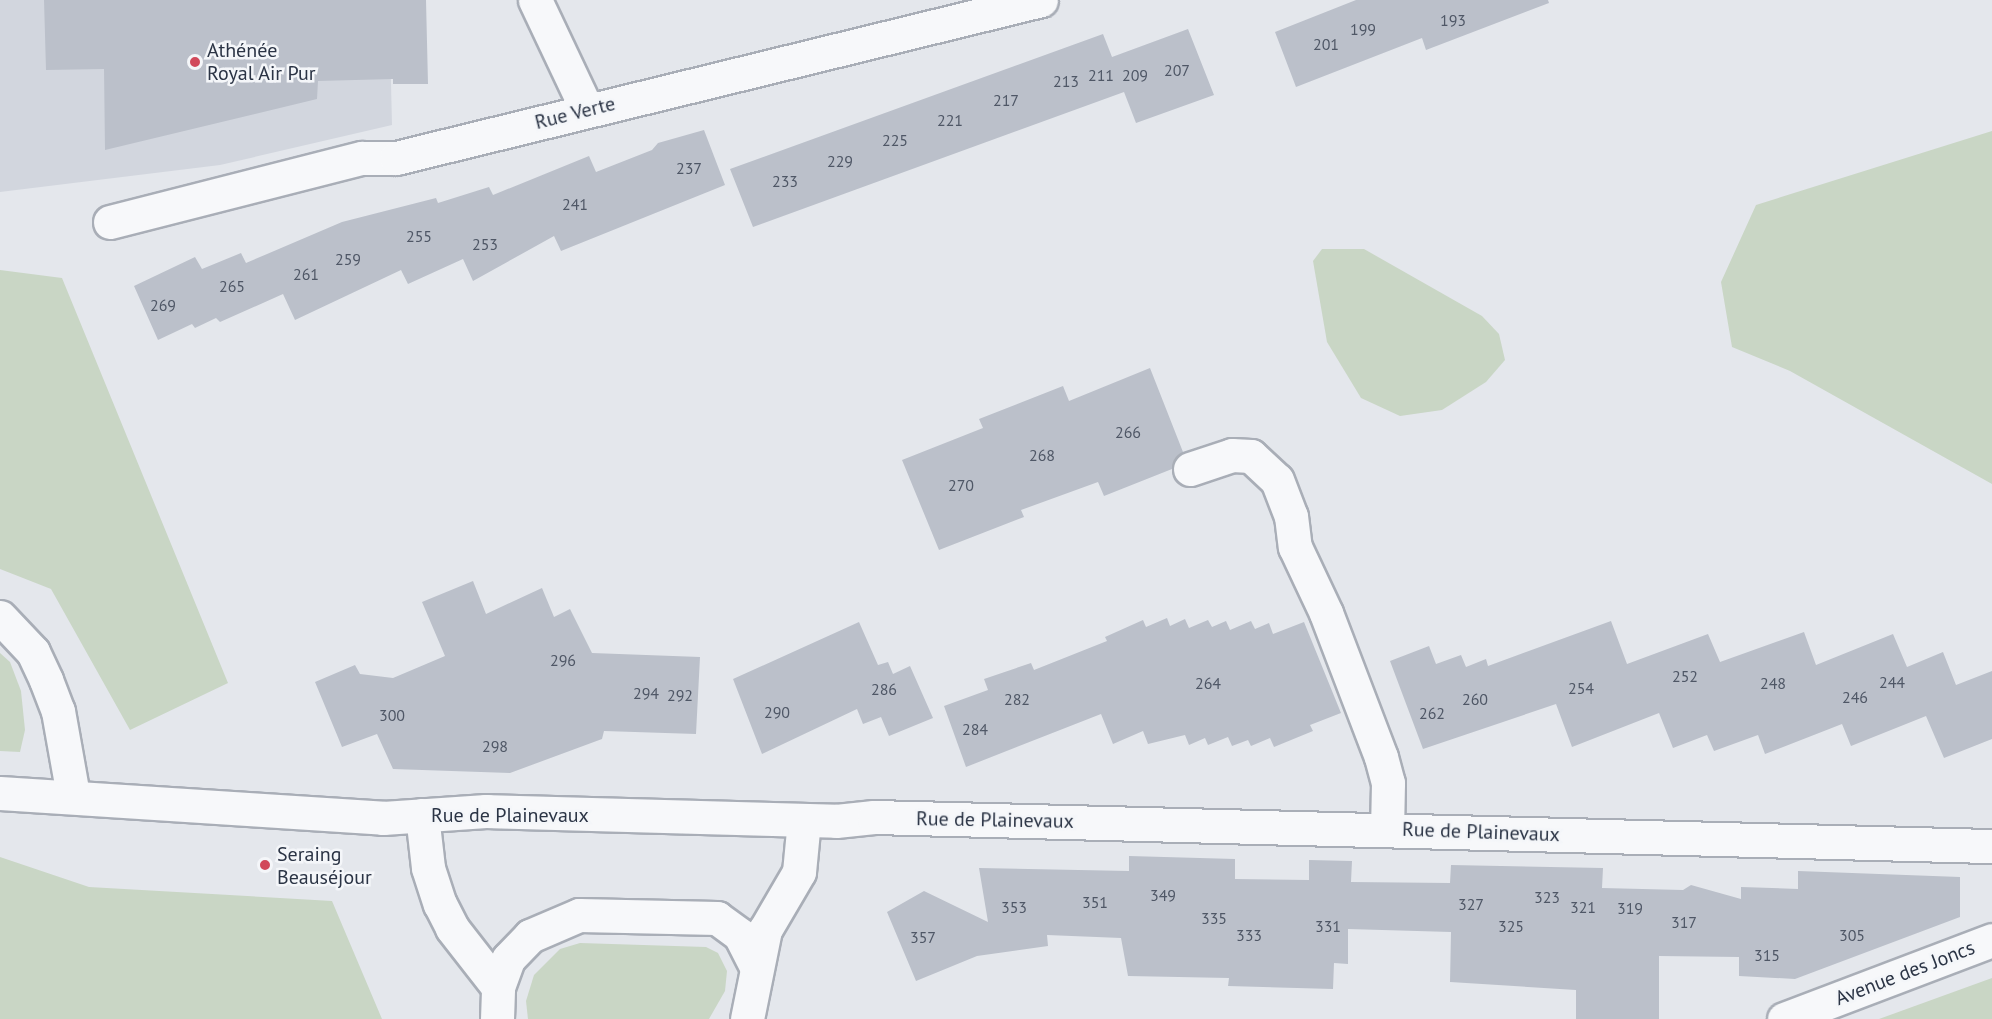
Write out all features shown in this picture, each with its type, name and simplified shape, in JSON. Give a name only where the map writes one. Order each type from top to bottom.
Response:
[{"type":"street","points":[[536,0],[587,110]]},
{"type":"street","name":"Rue Verte","points":[[110,222],[362,158],[396,158],[1041,0]]},
{"type":"street","points":[[1190,469],[1232,455],[1251,456],[1277,480],[1290,516],[1295,547],[1326,613],[1381,757],[1388,783],[1387,829]]},
{"type":"street","points":[[0,617],[33,652],[46,680],[58,711],[72,795]]},
{"type":"street","name":"Rue de Plainevaux","points":[[0,793],[72,795],[225,810],[383,818],[486,811],[804,820],[874,817],[1992,846]]},
{"type":"street","points":[[422,815],[428,867],[440,904],[497,1003]]},
{"type":"street","points":[[747,1019],[754,998],[756,966],[765,930],[798,872],[804,820]]},
{"type":"street","points":[[497,1003],[508,959],[530,936],[579,915],[717,918],[740,935],[756,966]]},
{"type":"street","name":"Avenue des Joncs","points":[[1784,1019],[1992,940]]},
{"type":"shaded area","name":"Athénée Royal Air Pur","points":[[0,0],[389,0],[392,125],[220,165],[0,192]]},
{"type":"green space","points":[[1992,131],[1992,484],[1790,371],[1732,347],[1721,282],[1756,205]]},
{"type":"green space","points":[[1322,249],[1364,249],[1482,316],[1499,334],[1505,360],[1486,382],[1442,410],[1400,416],[1361,398],[1327,342],[1313,261]]},
{"type":"green space","points":[[0,270],[62,278],[228,683],[130,730],[51,589],[0,569]]},
{"type":"green space","points":[[0,653],[10,662],[21,691],[25,730],[20,752],[0,751]]},
{"type":"green space","points":[[0,857],[89,887],[332,901],[382,1019],[0,1019]]},
{"type":"green space","points":[[580,943],[706,947],[718,953],[727,971],[725,991],[709,1019],[528,1019],[526,1001],[534,975],[560,949]]},
{"type":"green space","points":[[1992,978],[1992,1019],[1879,1019]]},
{"type":"building","points":[[44,0],[426,0],[428,84],[393,84],[393,79],[318,81],[317,99],[105,150],[104,69],[46,70]]},
{"type":"building","points":[[1356,0],[1548,0],[1549,3],[1426,50],[1422,38],[1296,87],[1275,32]]},
{"type":"building","points":[[1188,29],[1214,95],[1136,123],[1124,92],[753,227],[730,169],[1103,34],[1112,57]]},
{"type":"building","points":[[704,130],[725,185],[561,251],[554,236],[473,281],[463,259],[408,284],[401,270],[295,320],[283,294],[220,322],[216,318],[195,328],[192,324],[158,340],[134,286],[195,257],[202,269],[241,253],[246,263],[342,222],[436,198],[438,203],[489,187],[493,195],[589,156],[596,172],[652,150],[658,143]]},
{"type":"building","points":[[1150,368],[1183,452],[1172,469],[1104,496],[1098,482],[1021,510],[1024,517],[939,550],[902,460],[983,428],[979,419],[1063,386],[1069,401]]},
{"type":"building","points":[[473,581],[486,614],[542,588],[554,617],[570,609],[592,653],[700,657],[696,734],[604,731],[602,739],[510,773],[393,769],[377,734],[342,747],[315,682],[355,665],[360,674],[393,678],[445,656],[422,602]]},
{"type":"building","points":[[1167,618],[1170,626],[1185,619],[1189,628],[1208,620],[1212,627],[1226,621],[1230,630],[1251,621],[1255,629],[1269,623],[1273,634],[1304,622],[1341,713],[1310,725],[1313,731],[1274,747],[1270,738],[1251,746],[1248,740],[1232,746],[1228,737],[1208,745],[1205,738],[1189,745],[1185,735],[1148,744],[1143,731],[1113,744],[1101,714],[966,767],[944,706],[988,690],[984,679],[1031,663],[1034,670],[1107,641],[1105,637],[1143,620],[1146,627]]},
{"type":"building","points":[[1611,621],[1627,664],[1708,634],[1720,662],[1804,632],[1816,665],[1893,634],[1907,667],[1943,652],[1956,685],[1992,671],[1992,739],[1944,758],[1926,716],[1851,746],[1842,724],[1765,754],[1758,735],[1714,751],[1707,735],[1673,748],[1659,713],[1572,747],[1556,704],[1423,749],[1390,661],[1429,646],[1436,664],[1461,655],[1466,667],[1486,659],[1488,666]]},
{"type":"building","points":[[859,622],[878,665],[888,662],[893,674],[910,666],[933,718],[889,736],[881,717],[863,724],[857,709],[762,754],[733,679]]},
{"type":"building","points":[[1129,856],[1235,859],[1235,879],[1309,880],[1309,860],[1352,861],[1351,882],[1450,883],[1451,865],[1603,868],[1602,888],[1683,890],[1691,885],[1741,899],[1741,887],[1798,889],[1798,871],[1960,877],[1960,917],[1795,979],[1739,976],[1739,957],[1659,956],[1659,1019],[1576,1019],[1576,990],[1450,982],[1451,932],[1348,929],[1348,964],[1334,963],[1333,989],[1228,986],[1229,978],[1128,976],[1121,938],[1047,935],[1048,946],[977,956],[916,981],[887,912],[924,891],[988,922],[979,868],[1129,871]]},
{"type":"place","name":"Athénée Royal Air Pur","points":[[195,62]]},
{"type":"place","name":"Seraing Beauséjour","points":[[265,865]]}]
